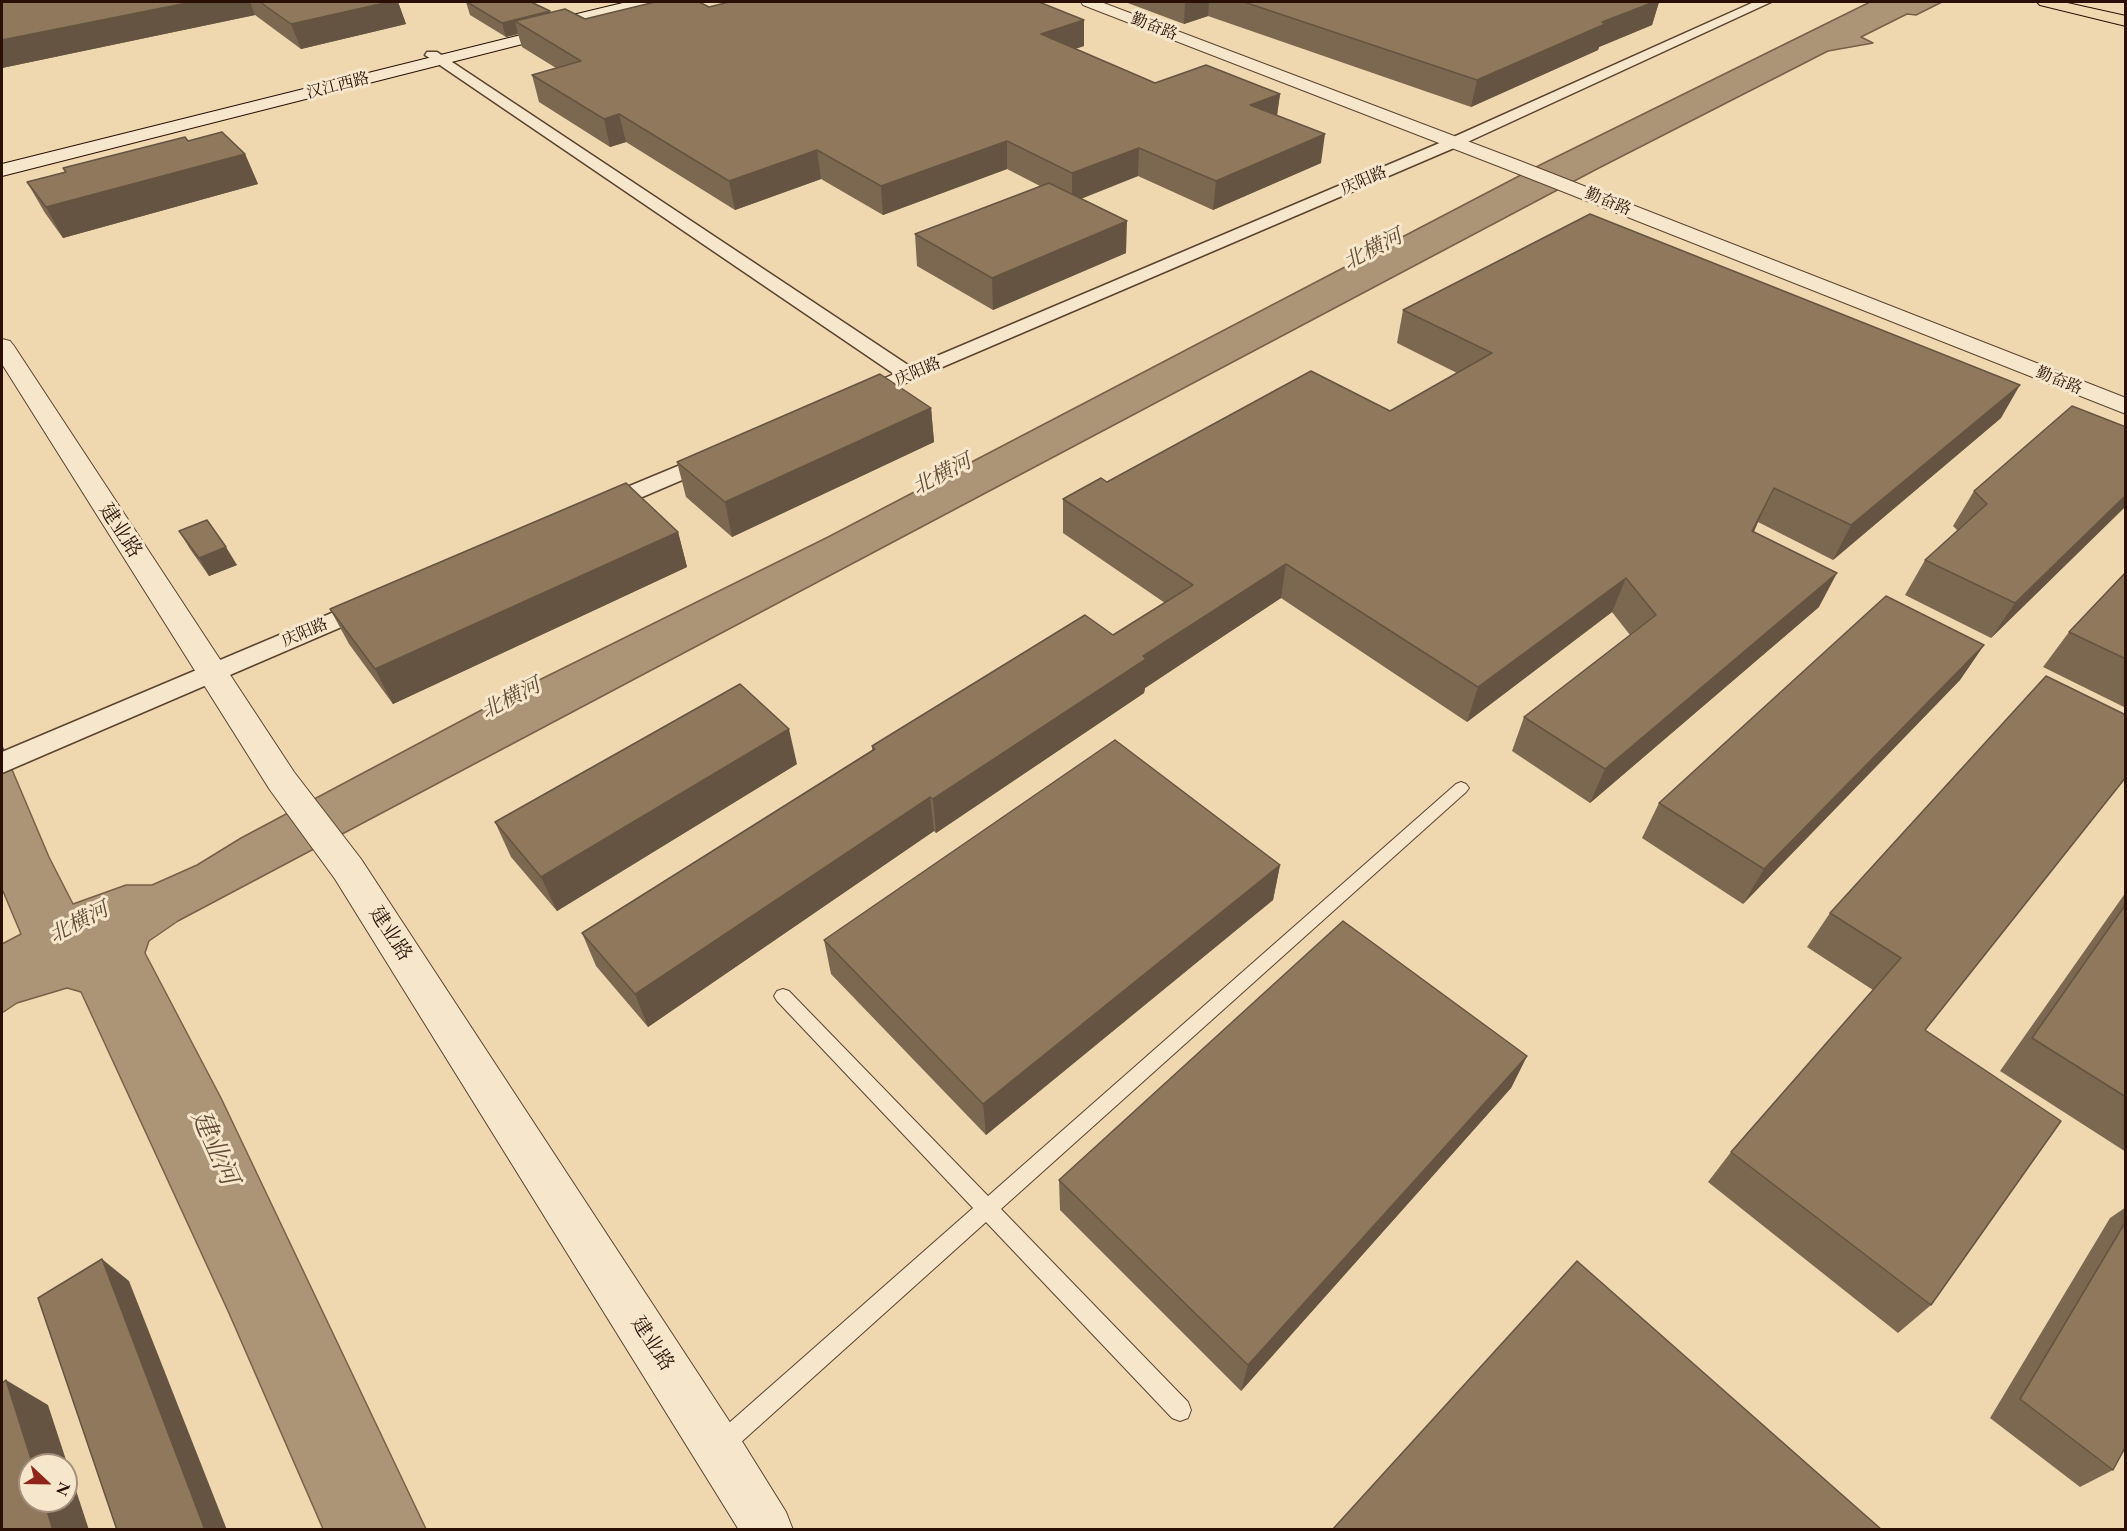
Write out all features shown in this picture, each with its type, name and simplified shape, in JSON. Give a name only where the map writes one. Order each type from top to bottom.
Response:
[{"type":"main road","points":[[2045,2],[2126,21]]},
{"type":"main road","points":[[2080,2],[2126,13]]},
{"type":"street","name":"汉江西路","points":[[2,170],[645,2]]},
{"type":"street","name":"勤奋路","points":[[1088,2],[1586,193],[2126,407]]},
{"type":"street","name":"庆阳路","points":[[832,408],[1455,142],[1764,2]]},
{"type":"street","name":"汉江西路","points":[[2,161],[663,4]]},
{"type":"street","points":[[437,58],[909,375]]},
{"type":"street","name":"建业路","points":[[2,346],[210,673],[282,781],[348,869],[718,1447],[768,1530]]},
{"type":"street","points":[[581,515],[734,450]]},
{"type":"street","name":"庆阳路","points":[[2,763],[385,598]]},
{"type":"lane","points":[[718,1447],[1461,788]]},
{"type":"lane","points":[[783,996],[1180,1410]]},
{"type":"water","points":[[1870,2],[1942,2],[1916,15],[1907,14],[1861,37],[1873,43],[1828,51],[1597,169],[178,921],[149,941],[145,953],[221,1098],[426,1529],[323,1529],[228,1311],[81,992],[67,988],[17,1003],[2,1013],[2,944],[21,934],[2,889],[2,746],[49,857],[73,904],[126,885],[152,885],[197,865],[241,838],[519,690],[828,537],[1540,165]]},
{"type":"building","points":[[2,2],[192,2],[2,40]]},
{"type":"building","points":[[260,2],[389,2],[291,24]]},
{"type":"building","points":[[467,2],[531,2],[550,11],[502,23]]},
{"type":"building","points":[[655,2],[699,2],[709,7],[729,2],[1039,2],[1084,20],[1041,34],[1155,83],[1206,65],[1280,94],[1250,105],[1325,134],[1216,181],[1139,148],[1072,173],[1007,141],[881,186],[817,150],[729,181],[619,114],[604,119],[532,75],[581,61],[515,21],[565,9],[585,19]]},
{"type":"building","points":[[1244,2],[1654,2],[1602,22],[1605,24],[1477,80]]},
{"type":"building","points":[[222,132],[245,154],[46,207],[27,182],[66,172],[63,168],[185,137],[188,141]]},
{"type":"building","points":[[1049,183],[1127,221],[992,278],[915,234]]},
{"type":"building","points":[[1590,214],[2020,385],[1851,525],[1774,488],[1752,531],[1837,573],[1605,769],[1524,717],[1656,615],[1626,578],[1478,687],[1286,564],[1143,656],[1146,659],[933,799],[930,797],[635,994],[582,933],[875,749],[872,746],[1085,615],[1113,635],[1193,585],[1063,499],[1101,478],[1107,482],[1311,371],[1390,411],[1492,353],[1403,310]]},
{"type":"building","points":[[880,374],[931,408],[725,502],[677,462]]},
{"type":"building","points":[[2072,406],[2126,427],[2126,495],[2015,603],[1925,560],[1987,504],[1974,491]]},
{"type":"building","points":[[626,483],[678,532],[375,669],[330,609]]},
{"type":"building","points":[[207,520],[226,547],[199,558],[179,531]]},
{"type":"building","points":[[2126,572],[2126,659],[2069,632]]},
{"type":"building","points":[[1886,596],[1984,645],[1764,869],[1659,803]]},
{"type":"building","points":[[2046,676],[2126,715],[2126,777],[1925,1030],[2061,1121],[1931,1305],[1731,1152],[1901,958],[1830,913]]},
{"type":"building","points":[[740,684],[789,729],[541,877],[495,822]]},
{"type":"building","points":[[1115,740],[1280,865],[983,1104],[824,940]]},
{"type":"building","points":[[2126,904],[2126,1097],[2032,1038]]},
{"type":"building","points":[[1343,921],[1527,1056],[1248,1365],[1059,1180]]},
{"type":"building","points":[[2126,1221],[2126,1446],[2113,1470],[2020,1399]]},
{"type":"building","points":[[102,1259],[205,1530],[117,1530],[38,1298]]},
{"type":"building","points":[[1577,1261],[1882,1530],[1332,1530]]},
{"type":"building","points":[[6,1380],[29,1453],[18,1453],[18,1513],[48,1513],[53,1530],[2,1530],[2,1383]]},
{"type":"water label","name":"北横河","points":[[1373,250]]},
{"type":"water label","name":"北横河","points":[[942,475]]},
{"type":"water label","name":"北横河","points":[[511,699]]},
{"type":"water label","name":"北横河","points":[[79,923]]},
{"type":"water label","name":"建业河","points":[[214,1148]]}]
